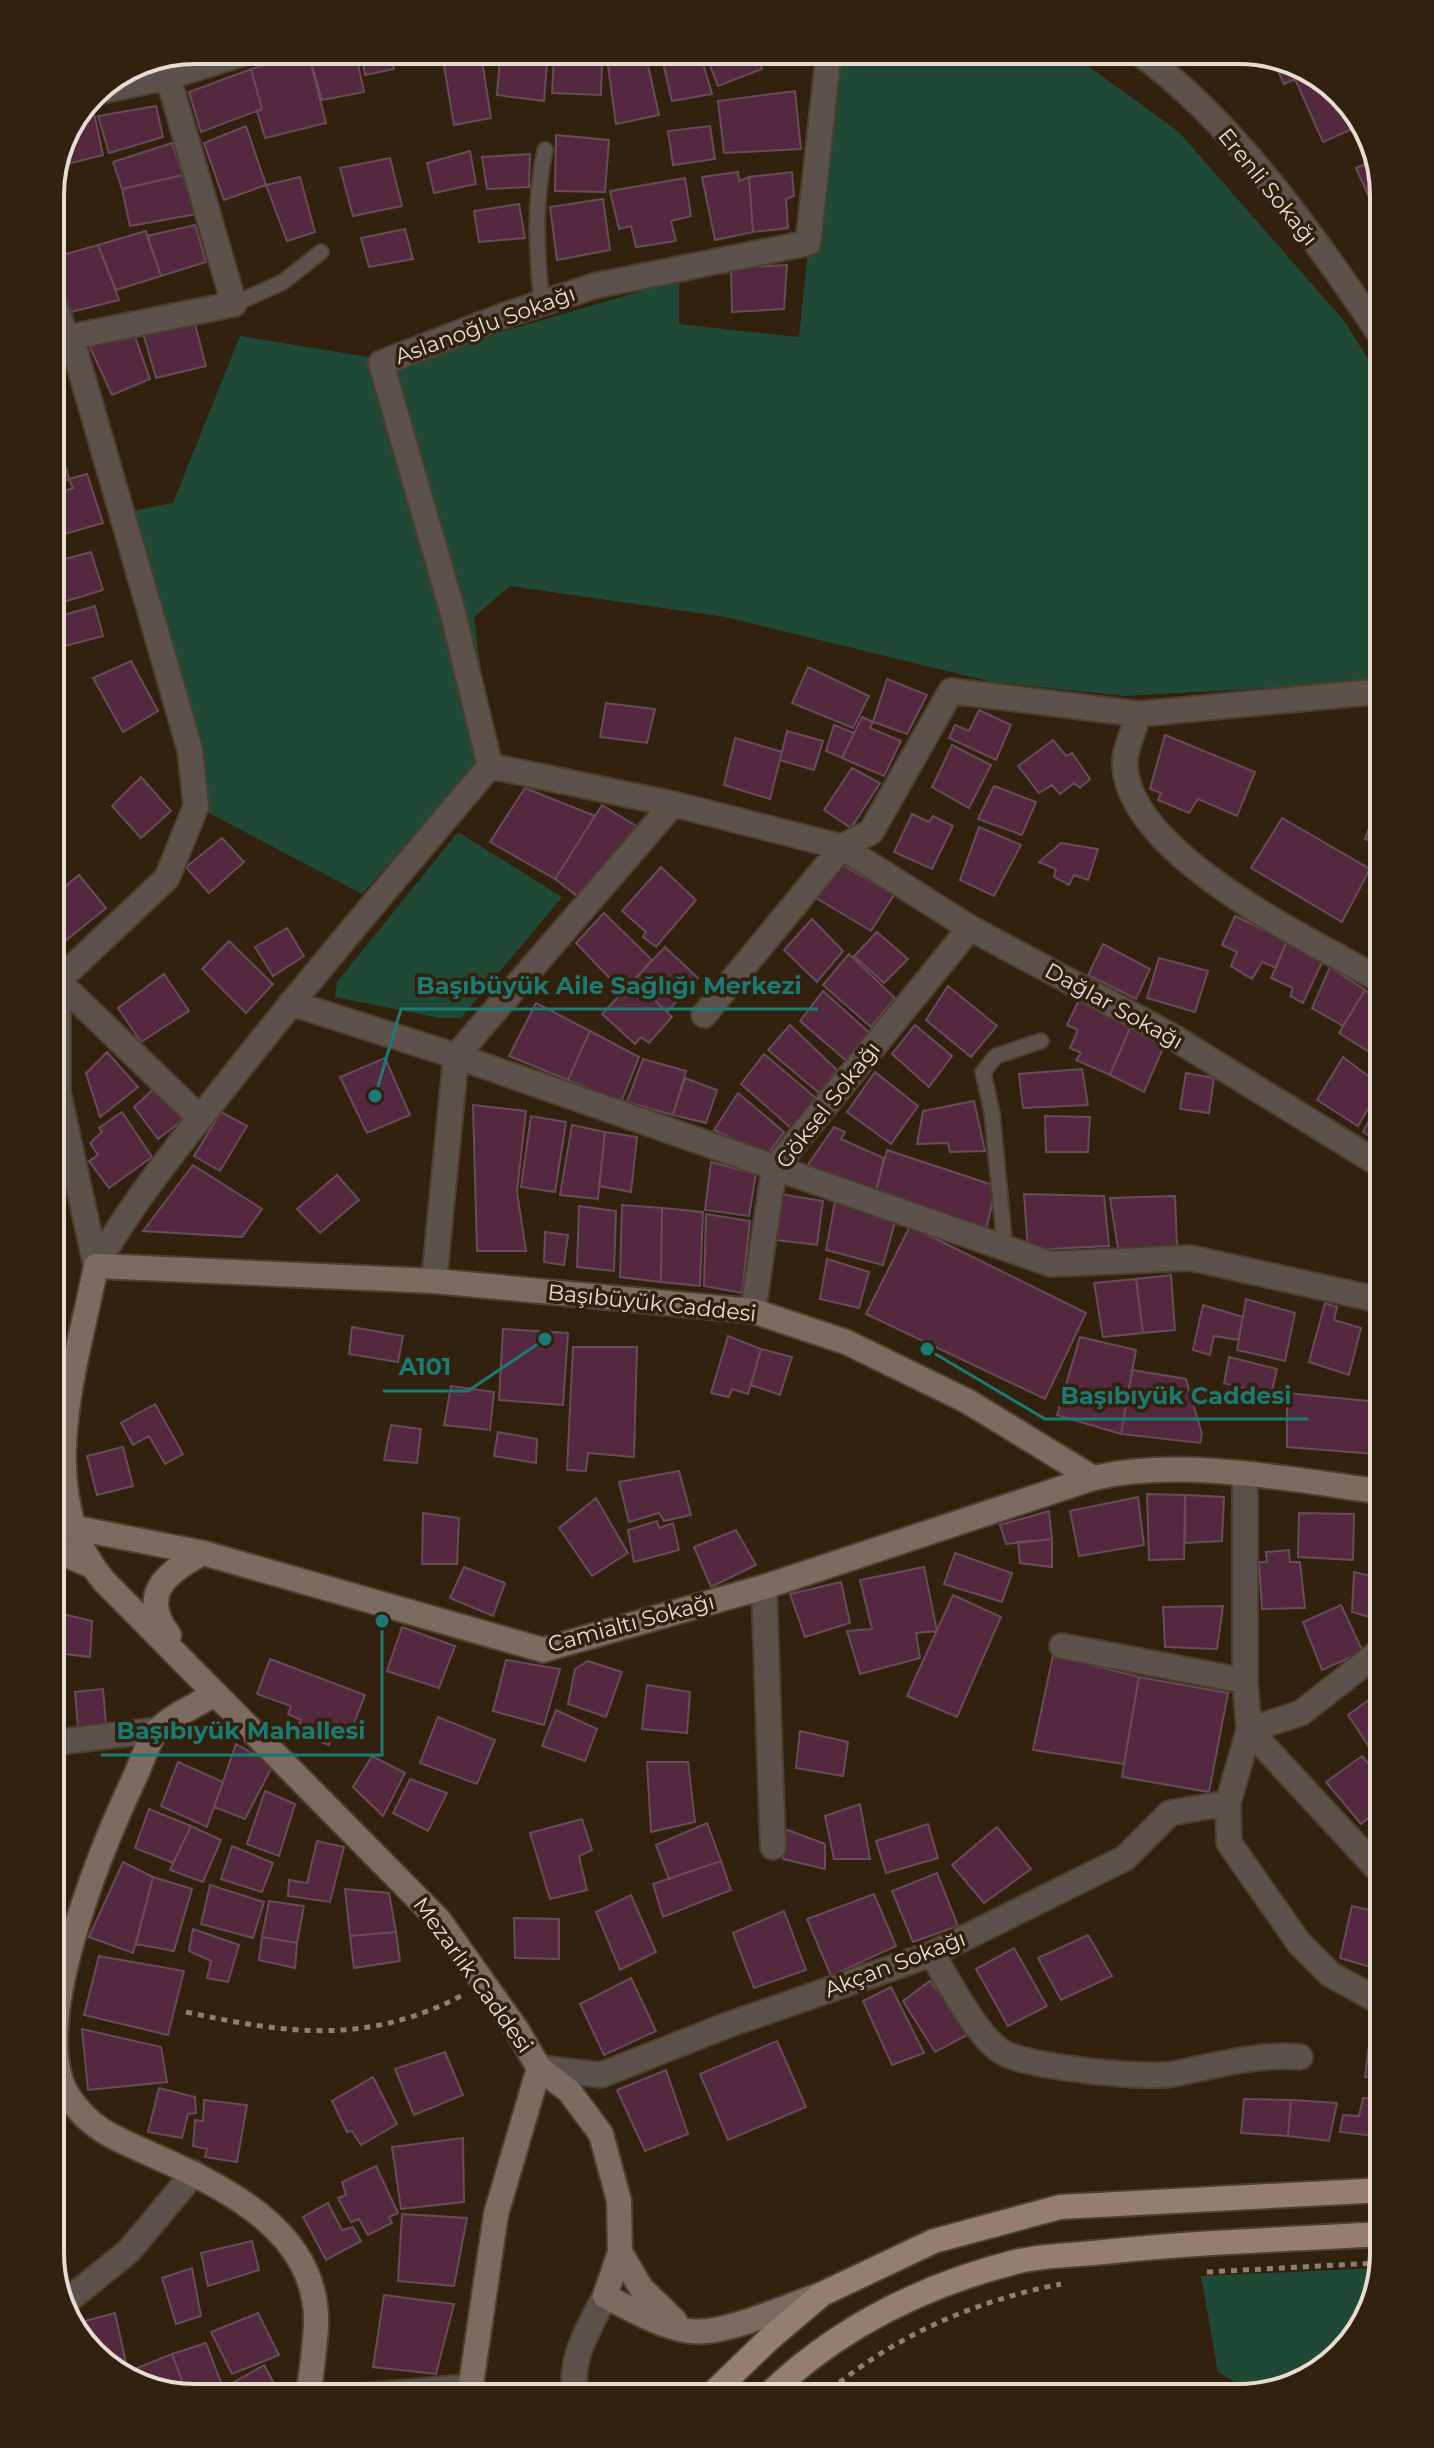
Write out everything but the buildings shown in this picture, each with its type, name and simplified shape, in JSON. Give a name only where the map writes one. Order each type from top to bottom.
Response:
[{"type":"main road","name":"Başıbüyük Caddesi","points":[[96,1266],[434,1281],[753,1311],[846,1342],[967,1401],[1093,1478]]},
{"type":"main road","points":[[64,1432],[69,1382],[96,1266]]},
{"type":"main road","points":[[1093,1478],[1126,1470],[1245,1474],[1370,1490]]},
{"type":"main road","name":"Camialtı Sokağı","points":[[64,1527],[203,1553],[543,1650],[764,1587],[1093,1478]]},
{"type":"main road","name":"Mezarlık Caddesi","points":[[64,1531],[92,1566],[214,1694],[385,1862],[439,1920],[485,1983],[539,2068],[569,2091],[601,2134],[619,2201],[620,2252],[605,2296]]},
{"type":"main road","points":[[64,1977],[79,1916],[112,1827],[158,1730],[214,1694],[155,1616],[155,1600],[162,1584],[174,1571],[203,1553]]},
{"type":"main road","points":[[64,1554],[92,1566]]},
{"type":"main road","points":[[470,2384],[496,2214],[539,2068]]},
{"type":"main road","points":[[64,2086],[88,2124],[194,2173],[238,2198],[288,2238],[308,2275],[316,2323],[309,2384]]},
{"type":"main road","points":[[605,2296],[644,2316],[690,2332],[724,2330],[822,2294],[934,2241],[1060,2207],[1370,2191]]},
{"type":"main road","points":[[779,2384],[800,2363],[865,2320],[915,2296],[1021,2261],[1169,2245],[1370,2235]]},
{"type":"main road","points":[[620,2252],[641,2288],[664,2312],[690,2332]]},
{"type":"main road","points":[[722,2384],[822,2294]]},
{"type":"street","points":[[135,79],[168,77],[209,64]]},
{"type":"street","name":"Aslanoğlu Sokağı","points":[[490,766],[453,613],[381,363],[594,286],[808,243],[827,64]]},
{"type":"street","name":"Erenli Sokağı","points":[[1152,64],[1191,97],[1220,128],[1293,214],[1370,320]]},
{"type":"street","points":[[64,339],[234,304],[168,77]]},
{"type":"street","points":[[64,350],[190,750],[196,806],[167,878],[64,966]]},
{"type":"street","points":[[704,1015],[842,847],[871,832],[951,691],[1139,714],[1370,692]]},
{"type":"street","points":[[1139,714],[1124,764],[1132,798],[1152,828],[1182,858],[1262,912],[1370,974]]},
{"type":"street","points":[[96,1266],[110,1241],[200,1118],[291,1003],[490,766]]},
{"type":"street","name":"Dağlar Sokağı","points":[[490,766],[673,804],[842,847],[970,928],[1168,1034],[1370,1158]]},
{"type":"street","points":[[434,1281],[456,1056],[673,804]]},
{"type":"street","name":"Göksel Sokağı","points":[[753,1311],[774,1169],[970,928]]},
{"type":"street","points":[[64,985],[200,1118]]},
{"type":"street","points":[[291,1003],[456,1056],[1051,1264],[1191,1258],[1370,1298]]},
{"type":"street","points":[[64,1134],[96,1266]]},
{"type":"street","points":[[1245,1474],[1245,1681],[1249,1730],[1228,1803],[1229,1843],[1299,1943],[1330,1974],[1370,1996]]},
{"type":"street","points":[[764,1587],[773,1847]]},
{"type":"street","points":[[1062,1646],[1245,1681]]},
{"type":"street","points":[[1249,1730],[1301,1713],[1370,1659]]},
{"type":"street","points":[[64,1741],[158,1730]]},
{"type":"street","points":[[1249,1730],[1370,1861]]},
{"type":"street","name":"Akçan Sokağı","points":[[539,2068],[601,2075],[725,2026],[932,1954],[1125,1858],[1170,1813],[1228,1803]]},
{"type":"street","points":[[932,1954],[967,2013],[1003,2052],[1084,2071],[1169,2074],[1271,2054],[1300,2057]]},
{"type":"street","points":[[72,2297],[129,2251],[194,2173]]},
{"type":"street","name":"Mezarlık Caddesi","points":[[573,2384],[577,2356],[605,2296]]},
{"type":"lane","points":[[542,303],[535,235],[538,185],[545,150]]},
{"type":"lane","points":[[234,304],[283,282],[321,252]]},
{"type":"lane","points":[[1005,1248],[992,1113],[983,1072],[996,1056],[1041,1041]]},
{"type":"path","points":[[186,2012],[247,2025],[324,2032],[381,2027],[443,2005],[485,1983]]},
{"type":"path","points":[[1191,2273],[1369,2264]]},
{"type":"path","points":[[840,2384],[886,2351],[932,2325],[1002,2295],[1075,2282]]},
{"type":"green space","points":[[828,64],[1085,64],[1179,132],[1345,322],[1370,362],[1370,683],[1125,696],[992,682],[725,617],[510,586],[474,617],[491,749],[362,894],[196,806],[117,514],[173,503],[240,336],[399,362],[679,280],[679,324],[799,337]]},
{"type":"green space","points":[[458,832],[562,897],[461,1018],[440,1018],[335,997],[337,982]]},
{"type":"green space","points":[[1369,2268],[1366,2287],[1353,2319],[1326,2352],[1297,2371],[1281,2377],[1239,2384],[1218,2372],[1201,2276]]},
{"type":"place","name":"Başıbüyük Aile Sağlığı Merkezi","points":[[375,1096]]},
{"type":"place","name":"A101","points":[[545,1339]]},
{"type":"place","name":"Başıbıyük Caddesi","points":[[927,1349]]},
{"type":"place","name":"Başıbıyük Mahallesi","points":[[382,1621]]}]
